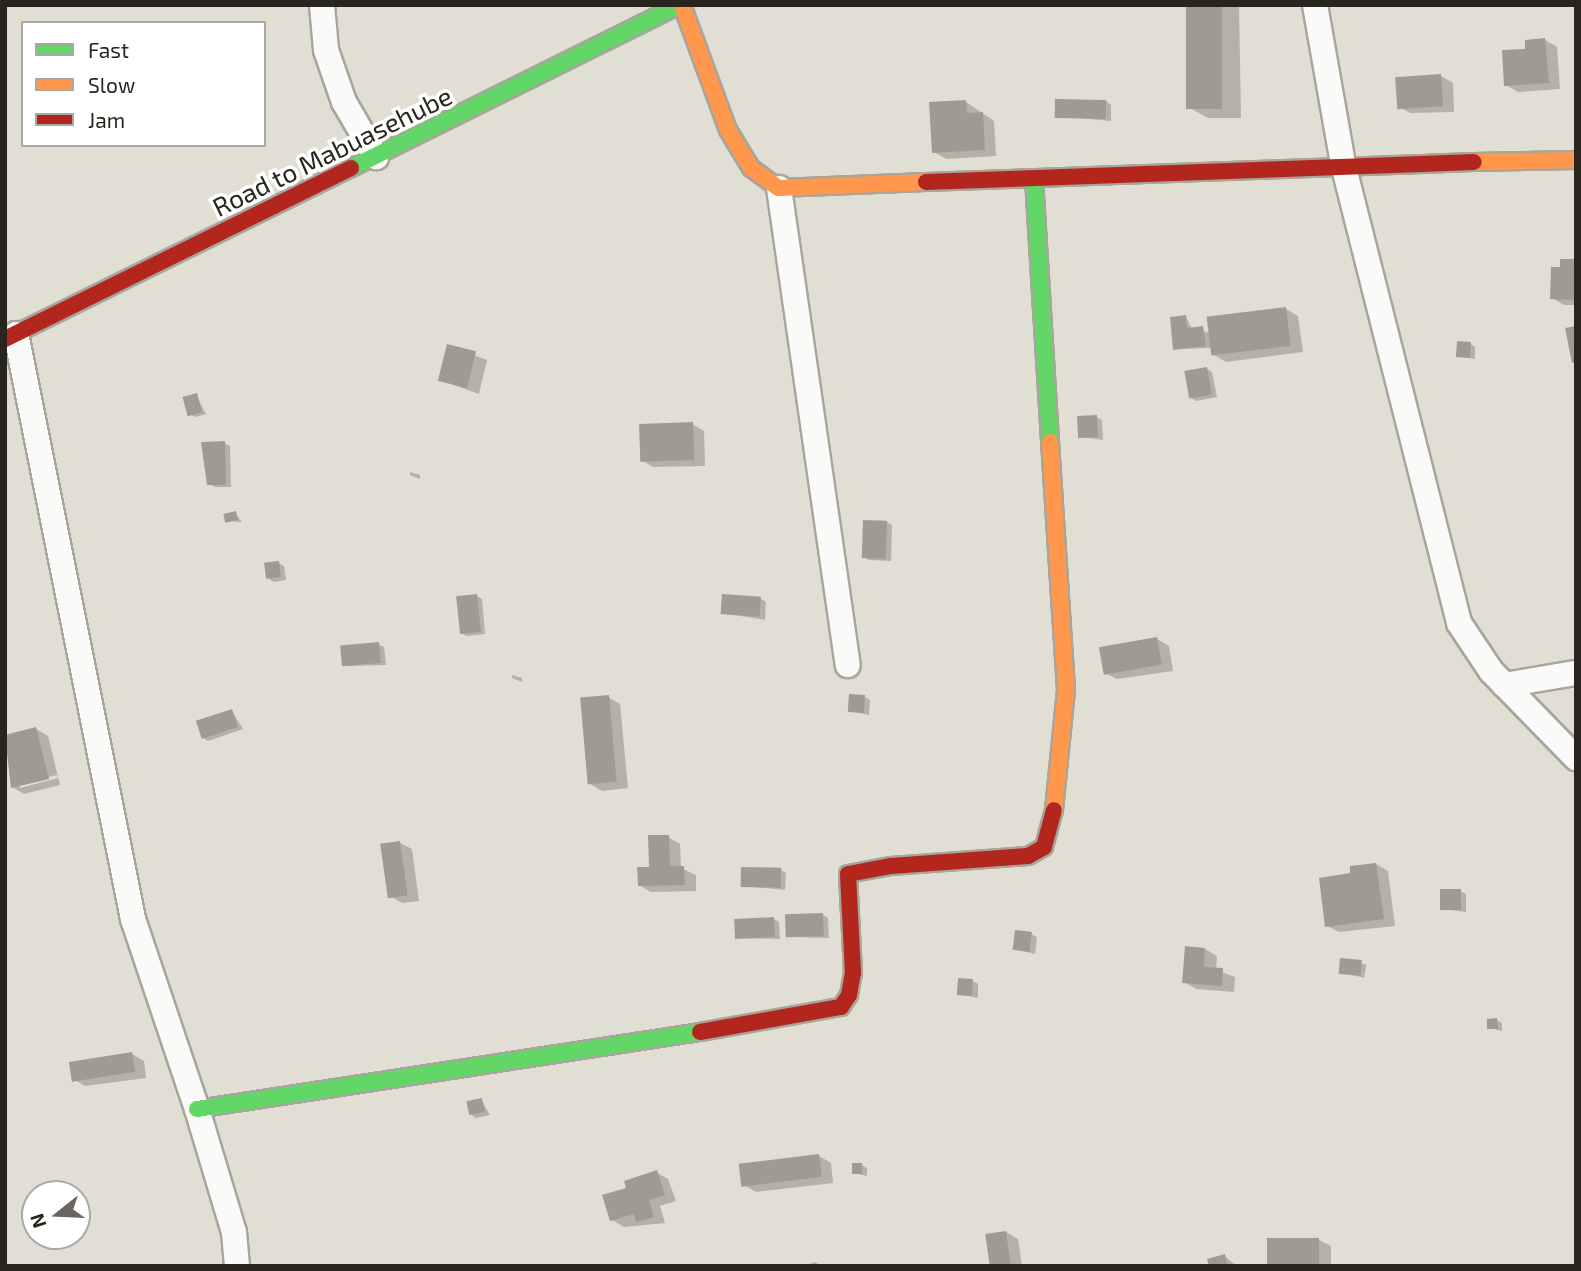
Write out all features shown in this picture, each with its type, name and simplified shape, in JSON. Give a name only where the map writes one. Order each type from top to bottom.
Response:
[{"type":"street","points":[[322,5],[326,50],[344,102],[376,157]]},
{"type":"street","points":[[681,5],[728,130],[751,168],[779,188],[1343,164],[1576,160]]},
{"type":"street","name":"Road to Mabuasehube","points":[[10,337],[681,5]]},
{"type":"street","points":[[1315,5],[1343,164],[1459,623],[1504,685],[1576,758]]},
{"type":"street","points":[[197,1109],[829,1012],[841,1007],[849,995],[853,973],[848,874],[891,866],[1028,856],[1044,847],[1053,823],[1066,690],[1034,178]]},
{"type":"street","points":[[779,188],[848,666]]},
{"type":"street","points":[[10,337],[133,919],[197,1109],[234,1232],[237,1266]]},
{"type":"street","points":[[1504,685],[1576,673]]},
{"type":"building","points":[[1186,5],[1222,5],[1222,109],[1186,109]]},
{"type":"building","points":[[1545,38],[1549,83],[1504,86],[1502,50],[1525,49],[1525,40]]},
{"type":"building","points":[[1441,74],[1443,106],[1397,109],[1395,77]]},
{"type":"building","points":[[1055,99],[1106,100],[1106,119],[1055,118]]},
{"type":"building","points":[[966,100],[967,113],[983,112],[985,150],[932,153],[929,102]]},
{"type":"building","points":[[1560,259],[1576,259],[1576,300],[1550,299],[1551,267],[1560,267]]},
{"type":"building","points":[[1286,307],[1291,346],[1211,355],[1207,317]]},
{"type":"building","points":[[1186,315],[1187,328],[1203,326],[1206,346],[1173,350],[1170,317]]},
{"type":"building","points":[[1576,326],[1576,362],[1572,363],[1565,328]]},
{"type":"building","points":[[1457,341],[1471,342],[1470,358],[1456,357]]},
{"type":"building","points":[[447,344],[476,351],[467,388],[438,381]]},
{"type":"building","points":[[1207,367],[1212,395],[1189,399],[1184,371]]},
{"type":"building","points":[[197,393],[202,412],[188,416],[183,397]]},
{"type":"building","points":[[1097,415],[1098,437],[1078,438],[1077,416]]},
{"type":"building","points":[[693,422],[694,460],[640,462],[639,424]]},
{"type":"building","points":[[225,441],[226,485],[207,485],[201,442]]},
{"type":"building","points":[[236,511],[238,520],[225,523],[223,514]]},
{"type":"building","points":[[863,520],[887,521],[886,559],[862,558]]},
{"type":"building","points":[[279,561],[281,577],[266,579],[264,563]]},
{"type":"building","points":[[477,594],[481,632],[460,634],[456,596]]},
{"type":"building","points":[[722,594],[761,597],[760,617],[721,614]]},
{"type":"building","points":[[1157,637],[1162,665],[1104,675],[1099,647]]},
{"type":"building","points":[[379,642],[381,663],[342,666],[340,645]]},
{"type":"building","points":[[849,694],[865,695],[864,713],[848,712]]},
{"type":"building","points":[[609,695],[617,782],[588,784],[580,698]]},
{"type":"building","points":[[232,709],[238,727],[202,739],[196,721]]},
{"type":"building","points":[[36,727],[49,779],[11,788],[5,735]]},
{"type":"building","points":[[648,835],[669,835],[670,866],[684,866],[685,885],[638,886],[637,867],[649,867]]},
{"type":"building","points":[[400,841],[408,895],[388,898],[380,844]]},
{"type":"building","points":[[1376,863],[1384,919],[1325,927],[1319,878],[1350,873],[1350,866]]},
{"type":"building","points":[[741,867],[781,868],[781,888],[741,887]]},
{"type":"building","points":[[1440,889],[1461,889],[1461,910],[1440,910]]},
{"type":"building","points":[[823,913],[824,936],[786,937],[785,914]]},
{"type":"building","points":[[774,917],[775,937],[735,939],[734,919]]},
{"type":"building","points":[[1015,930],[1032,932],[1029,952],[1013,950]]},
{"type":"building","points":[[1185,946],[1205,948],[1204,967],[1223,968],[1222,986],[1182,983]]},
{"type":"building","points":[[1340,958],[1362,960],[1361,976],[1339,974]]},
{"type":"building","points":[[958,978],[973,979],[972,996],[957,995]]},
{"type":"building","points":[[1497,1018],[1498,1029],[1487,1029],[1487,1019]]},
{"type":"building","points":[[132,1052],[135,1072],[72,1082],[69,1062]]},
{"type":"building","points":[[482,1098],[485,1112],[469,1115],[466,1101]]},
{"type":"building","points":[[819,1154],[822,1177],[741,1187],[739,1164]]},
{"type":"building","points":[[852,1163],[862,1163],[862,1174],[852,1174]]},
{"type":"building","points":[[657,1170],[665,1195],[649,1200],[654,1217],[636,1222],[634,1214],[610,1221],[602,1195],[626,1188],[624,1181]]},
{"type":"building","points":[[1006,1231],[1011,1266],[990,1266],[985,1234]]},
{"type":"building","points":[[1267,1238],[1319,1238],[1319,1266],[1267,1266]]},
{"type":"building","points":[[1225,1254],[1227,1266],[1209,1266],[1207,1259]]},
{"type":"traffic: fast","points":[[351,168],[680,5]]},
{"type":"traffic: fast","points":[[1034,179],[1050,442]]},
{"type":"traffic: fast","points":[[197,1109],[700,1032]]},
{"type":"traffic: slow","points":[[682,5],[728,130],[751,168],[779,188],[926,182]]},
{"type":"traffic: slow","points":[[1474,162],[1576,160]]},
{"type":"traffic: slow","points":[[1050,442],[1066,690],[1054,810]]},
{"type":"traffic: jam","points":[[926,182],[1474,162]]},
{"type":"traffic: jam","points":[[5,339],[351,168]]},
{"type":"traffic: jam","points":[[700,1032],[841,1007],[849,995],[853,973],[848,874],[891,866],[1028,856],[1044,847],[1054,810]]}]
